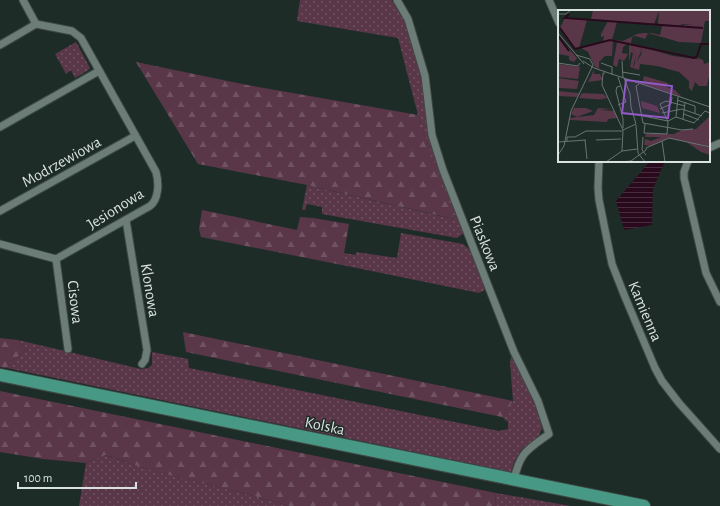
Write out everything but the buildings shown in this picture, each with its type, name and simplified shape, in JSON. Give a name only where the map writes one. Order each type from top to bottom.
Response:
[{"type":"main road","name":"Kolska","points":[[0,375],[644,506]]},
{"type":"street","points":[[0,45],[36,24],[23,0]]},
{"type":"street","name":"Piaskowa","points":[[397,0],[408,19],[425,76],[432,135],[442,170],[514,352],[538,401],[549,434],[524,453],[518,463],[514,480]]},
{"type":"street","points":[[549,0],[558,21]]},
{"type":"street","name":"Jesionowa","points":[[36,24],[72,31],[78,34],[156,172],[158,184],[156,197],[153,204],[56,259]]},
{"type":"street","points":[[0,127],[99,71]]},
{"type":"street","name":"Modrzewiowa","points":[[0,211],[135,136]]},
{"type":"street","points":[[710,148],[720,143]]},
{"type":"street","name":"Kamienna","points":[[599,162],[599,200],[612,264],[624,297],[662,380],[683,407],[720,449]]},
{"type":"street","points":[[688,162],[684,172],[684,178],[706,273],[720,302]]},
{"type":"street","name":"Klonowa","points":[[126,220],[147,350],[145,360],[142,364]]},
{"type":"street","points":[[0,244],[56,259]]},
{"type":"street","name":"Cisowa","points":[[56,259],[68,348]]},
{"type":"green space","points":[[300,0],[391,0],[396,4],[411,31],[426,101],[429,135],[464,233],[457,238],[322,214],[322,207],[307,204],[305,210],[302,210],[307,185],[453,219],[418,115],[398,38],[297,21]]},
{"type":"green space","points":[[76,42],[90,68],[75,78],[71,70],[66,74],[55,54]]},
{"type":"green space","points":[[136,62],[247,85],[418,115],[454,219],[307,185],[198,164]]},
{"type":"green space","points":[[202,210],[297,230],[300,217],[349,224],[342,265],[201,237],[199,229]]},
{"type":"green space","points":[[401,233],[463,244],[471,251],[487,289],[479,293],[342,265],[344,253],[356,255],[356,252],[397,258]]},
{"type":"green space","points":[[183,332],[513,401],[502,417],[186,352]]},
{"type":"green space","points":[[0,338],[18,340],[27,350],[10,362],[7,368],[0,367]]},
{"type":"green space","points":[[18,340],[141,369],[148,368],[152,365],[152,352],[188,359],[189,368],[499,431],[508,429],[508,422],[502,417],[513,401],[510,362],[512,354],[536,407],[542,428],[539,436],[521,450],[515,460],[511,472],[7,368],[10,362],[27,350]]},
{"type":"green space","points":[[0,391],[496,493],[495,506],[290,506],[153,471],[105,455],[86,463],[43,459],[0,452]]},
{"type":"green space","points":[[104,455],[154,471],[290,506],[79,506],[86,463]]},
{"type":"green space","points":[[496,493],[571,506],[495,506]]},
{"type":"shaded area","points":[[649,162],[665,162],[653,189],[652,225],[624,230],[616,201]]}]
